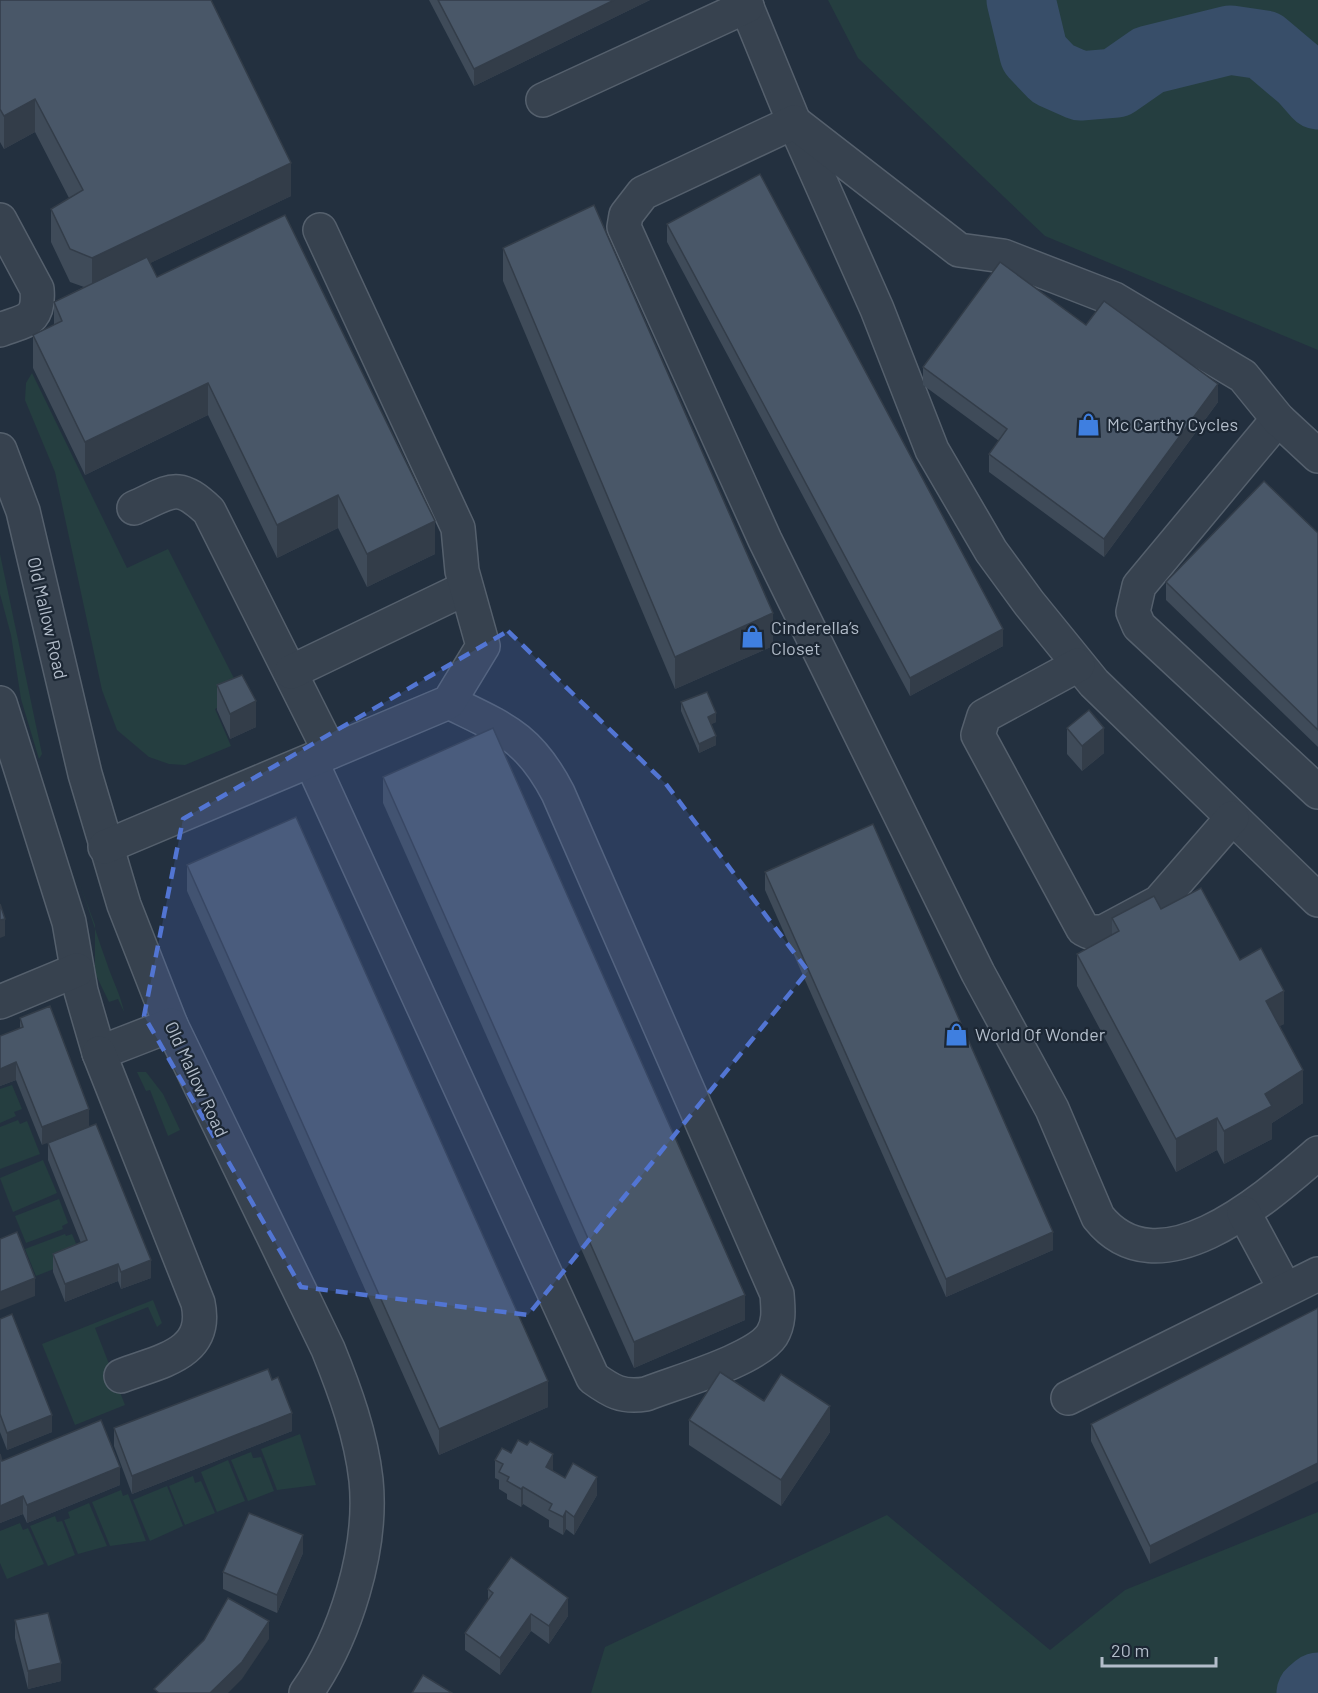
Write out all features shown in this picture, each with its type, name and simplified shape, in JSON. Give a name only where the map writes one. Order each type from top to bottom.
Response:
[{"type":"street","points":[[543,100],[745,3],[794,122],[877,309],[932,450],[991,550],[1078,665],[1318,900]]},
{"type":"street","points":[[794,122],[959,250],[1003,256],[1114,299],[1243,376],[1278,419],[1318,456]]},
{"type":"street","points":[[794,122],[643,193],[633,204],[624,227],[765,540],[978,973],[1052,1109],[1098,1217],[1109,1231],[1124,1240],[1156,1246],[1198,1237],[1244,1213],[1318,1153]]},
{"type":"street","points":[[0,220],[37,289],[38,300],[36,311],[27,322],[0,330]]},
{"type":"street","points":[[105,847],[449,702],[483,646],[462,571],[458,528],[320,230]]},
{"type":"street","points":[[1278,419],[1139,586],[1133,612],[1139,626],[1318,792]]},
{"type":"street","name":"Old Mallow Road","points":[[0,450],[23,511],[68,706],[105,847],[124,905],[171,1025],[328,1349],[346,1393],[363,1458],[366,1507],[358,1572],[337,1639],[306,1693]]},
{"type":"street","points":[[134,508],[176,490],[185,491],[209,511],[291,672],[321,757],[592,1378],[612,1392],[629,1396],[646,1394],[755,1352],[772,1335],[778,1319],[777,1294],[558,793],[541,762],[523,743],[498,727],[449,702]]},
{"type":"street","points":[[291,672],[466,588]]},
{"type":"street","points":[[1078,665],[984,716],[978,735],[1083,928],[1089,932],[1103,932],[1159,902],[1232,818]]},
{"type":"street","points":[[0,703],[69,922],[85,1008],[99,1053],[202,1319],[198,1335],[189,1346],[176,1354],[121,1376]]},
{"type":"street","points":[[0,1002],[77,970]]},
{"type":"street","points":[[99,1053],[171,1025]]},
{"type":"street","points":[[1244,1213],[1285,1289]]},
{"type":"street","points":[[1068,1398],[1318,1274]]},
{"type":"highlighted area","points":[[508,631],[666,784],[808,971],[528,1315],[301,1287],[144,1016],[183,819]]},
{"type":"green space","points":[[828,0],[1318,0],[1318,350],[1045,236],[858,58]]},
{"type":"green space","points":[[32,373],[127,568],[168,549],[243,696],[215,709],[231,746],[185,765],[169,764],[149,757],[117,730],[102,690],[55,472],[25,400],[26,383]]},
{"type":"green space","points":[[0,554],[42,754],[39,759],[21,699],[11,635],[0,594]]},
{"type":"green space","points":[[95,929],[124,1012],[118,999],[109,1002],[95,973]]},
{"type":"green space","points":[[137,1072],[146,1072],[163,1094],[180,1130],[168,1136],[150,1090],[146,1091]]},
{"type":"green space","points":[[12,1085],[22,1109],[14,1112],[16,1116],[0,1123],[0,1089]]},
{"type":"green space","points":[[18,1120],[20,1124],[27,1121],[40,1154],[0,1169],[0,1127]]},
{"type":"green space","points":[[43,1160],[57,1193],[13,1212],[0,1178]]},
{"type":"green space","points":[[59,1199],[68,1223],[62,1226],[63,1229],[26,1243],[15,1216]]},
{"type":"green space","points":[[65,1234],[66,1236],[72,1234],[82,1258],[36,1276],[25,1249]]},
{"type":"green space","points":[[153,1300],[162,1323],[157,1327],[148,1307],[95,1328],[125,1405],[75,1425],[42,1344]]},
{"type":"green space","points":[[300,1434],[316,1485],[277,1490],[261,1449]]},
{"type":"green space","points":[[251,1452],[253,1458],[261,1457],[274,1491],[248,1501],[231,1460]]},
{"type":"green space","points":[[228,1460],[245,1501],[217,1512],[201,1472]]},
{"type":"green space","points":[[193,1476],[195,1483],[201,1481],[215,1513],[185,1525],[169,1486]]},
{"type":"green space","points":[[167,1486],[183,1526],[150,1541],[133,1500]]},
{"type":"green space","points":[[121,1490],[123,1496],[128,1494],[146,1541],[110,1546],[92,1502]]},
{"type":"green space","points":[[89,1503],[107,1546],[78,1554],[64,1520],[70,1518],[68,1512]]},
{"type":"green space","points":[[1318,1512],[1318,1685],[1313,1693],[591,1693],[605,1647],[887,1515],[1050,1650],[1125,1590]]},
{"type":"green space","points":[[55,1516],[57,1522],[62,1521],[75,1555],[48,1566],[30,1526]]},
{"type":"green space","points":[[20,1523],[23,1530],[28,1528],[44,1564],[7,1579],[0,1563],[0,1531]]},
{"type":"building","points":[[0,0],[211,0],[291,163],[92,258],[70,249],[51,209],[83,190],[35,99],[4,116],[0,109]]},
{"type":"building","points":[[438,0],[614,0],[474,69]]},
{"type":"building","points":[[760,174],[1003,629],[910,678],[667,224]]},
{"type":"building","points":[[594,205],[773,613],[675,657],[503,248]]},
{"type":"building","points":[[285,215],[435,521],[367,554],[338,495],[277,525],[208,383],[85,442],[33,335],[62,321],[54,302],[147,257],[157,277]]},
{"type":"building","name":"Mc Carthy Cycles","points":[[1000,262],[1086,325],[1104,301],[1218,384],[1104,539],[989,454],[1007,429],[923,367]]},
{"type":"building","points":[[1264,481],[1318,533],[1318,730],[1166,582]]},
{"type":"building","points":[[242,675],[256,701],[230,714],[217,685]]},
{"type":"building","points":[[707,692],[716,713],[708,717],[716,736],[699,744],[681,702]]},
{"type":"building","points":[[1089,710],[1104,728],[1082,746],[1067,728]]},
{"type":"building","points":[[493,728],[745,1295],[634,1342],[383,777]]},
{"type":"building","points":[[296,817],[548,1381],[439,1429],[187,865]]},
{"type":"building","points":[[873,824],[1053,1232],[946,1279],[765,872]]},
{"type":"building","points":[[1201,888],[1240,960],[1261,948],[1284,991],[1266,1001],[1303,1070],[1265,1094],[1272,1106],[1224,1131],[1217,1118],[1176,1139],[1077,954],[1119,931],[1112,918],[1154,896],[1161,909]]},
{"type":"building","points":[[0,904],[5,919],[0,920]]},
{"type":"building","points":[[50,1006],[89,1109],[42,1127],[16,1062],[0,1069],[0,1036],[23,1027],[20,1018]]},
{"type":"building","points":[[96,1124],[151,1260],[121,1272],[118,1264],[65,1284],[53,1254],[87,1240],[48,1143]]},
{"type":"building","points":[[17,1232],[35,1278],[0,1292],[0,1239]]},
{"type":"building","points":[[1318,1308],[1318,1463],[1150,1546],[1091,1424]]},
{"type":"building","points":[[12,1314],[52,1415],[7,1433],[0,1414],[0,1319]]},
{"type":"building","points":[[268,1369],[272,1380],[278,1377],[292,1413],[132,1476],[114,1428]]},
{"type":"building","points":[[720,1372],[764,1401],[781,1374],[830,1406],[781,1480],[689,1420]]},
{"type":"building","points":[[101,1420],[120,1467],[27,1505],[23,1496],[0,1506],[0,1454],[2,1461]]},
{"type":"building","points":[[518,1440],[527,1445],[530,1441],[553,1454],[546,1467],[565,1478],[573,1463],[597,1477],[574,1517],[566,1511],[563,1517],[549,1510],[552,1504],[523,1487],[521,1489],[507,1481],[509,1477],[499,1472],[503,1464],[495,1460],[502,1448],[511,1453]]},
{"type":"building","points":[[249,1513],[303,1535],[277,1595],[223,1572]]},
{"type":"building","points":[[511,1557],[568,1598],[549,1626],[531,1614],[500,1658],[465,1633],[493,1593],[488,1589]]},
{"type":"building","points":[[228,1598],[269,1621],[242,1662],[210,1693],[159,1693],[154,1689],[204,1640]]},
{"type":"building","points":[[48,1613],[61,1663],[28,1671],[15,1620]]},
{"type":"building","points":[[423,1675],[452,1693],[412,1693]]},
{"type":"waterway","points":[[1021,0],[1034,54],[1053,74],[1080,86],[1116,83],[1149,60],[1230,40],[1264,45],[1303,78],[1318,95]]},
{"type":"waterway","points":[[1311,1693],[1318,1687]]},
{"type":"place","name":"Mc Carthy Cycles","points":[[1089,424]]},
{"type":"place","name":"Cinderella’s Closet","points":[[753,637]]},
{"type":"place","name":"World Of Wonder","points":[[957,1034]]}]
